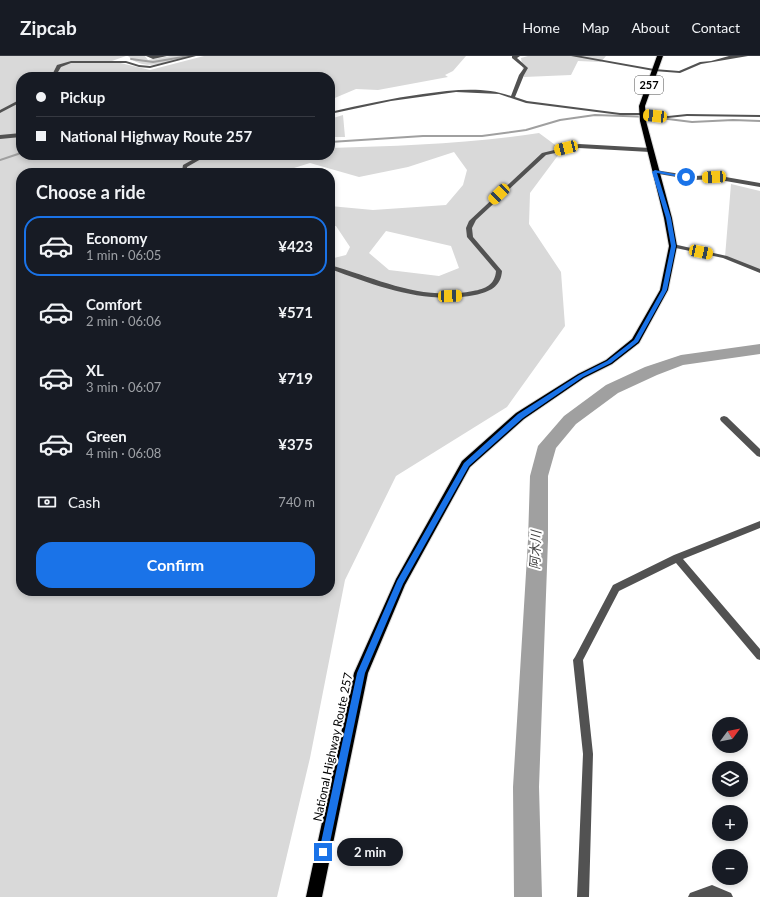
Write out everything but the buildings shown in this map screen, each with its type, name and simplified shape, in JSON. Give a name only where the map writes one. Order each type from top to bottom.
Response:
[{"type":"highway","name":"National Highway Route 257","points":[[314,897],[361,673],[404,577],[466,464],[520,416],[581,376],[609,362],[636,341],[664,290],[673,246],[668,218],[650,150],[642,106],[660,56]]},
{"type":"street","points":[[148,56],[153,58],[165,56]]},
{"type":"street","points":[[55,72],[59,66],[68,62],[126,62],[139,66],[150,67],[194,56]]},
{"type":"street","points":[[513,97],[516,92],[520,75],[526,68],[514,57],[518,56]]},
{"type":"street","points":[[573,56],[654,70],[680,72],[700,63],[711,62],[730,56],[737,58],[746,56]]},
{"type":"street","points":[[335,112],[391,100],[456,91],[499,93],[526,102],[643,118],[687,115],[760,116]]},
{"type":"street","points":[[0,112],[16,103]]},
{"type":"street","points":[[0,137],[16,135]]},
{"type":"street","points":[[335,269],[377,283],[424,295],[438,297],[462,296],[483,291],[496,283],[499,271],[470,237],[469,225],[542,155],[572,147],[650,150]]},
{"type":"street","points":[[184,168],[185,166],[196,160]]},
{"type":"street","points":[[655,172],[689,177],[728,178],[760,185]]},
{"type":"street","points":[[673,246],[725,257],[760,271]]},
{"type":"street","points":[[724,419],[760,454]]},
{"type":"street","points":[[583,897],[588,754],[578,660],[616,588],[677,558],[760,524]]},
{"type":"street","points":[[677,558],[760,656]]},
{"type":"street","points":[[694,897],[712,891],[727,897]]},
{"type":"shaded area","points":[[0,56],[126,56],[112,61],[150,70],[204,56],[466,56],[453,71],[445,75],[448,77],[378,90],[356,89],[335,98],[335,72],[16,72],[16,160],[335,160],[335,148],[461,142],[539,133],[562,150],[530,193],[529,224],[561,272],[565,326],[507,407],[396,476],[345,580],[310,758],[277,897],[0,897]],"holes":[[[386,231],[451,246],[459,268],[439,276],[389,270],[369,253]]]},
{"type":"shaded area","points":[[128,56],[145,56],[148,60],[170,56],[189,56],[165,63],[149,65],[135,61]]},
{"type":"shaded area","points":[[528,56],[606,56],[601,62],[578,61],[571,75],[524,77],[521,58]]},
{"type":"shaded area","points":[[343,115],[345,137],[335,137],[335,117]]},
{"type":"shaded area","points":[[731,184],[760,191],[760,270],[725,257]]},
{"type":"waterway","points":[[131,59],[153,62],[189,56]]},
{"type":"waterway","points":[[335,142],[423,136],[482,136],[526,130],[560,120],[595,115],[652,117],[692,122],[733,120],[760,121]]},
{"type":"waterway","points":[[0,160],[16,155]]},
{"type":"waterway","name":"阿木川","points":[[528,897],[526,787],[538,540],[539,476],[547,446],[570,420],[612,389],[651,371],[681,360],[760,349]]},
{"type":"route","points":[[323,852],[361,673],[400,583],[466,464],[520,416],[581,376],[609,362],[636,341],[664,290],[673,246],[668,218],[655,172],[686,177]]}]
